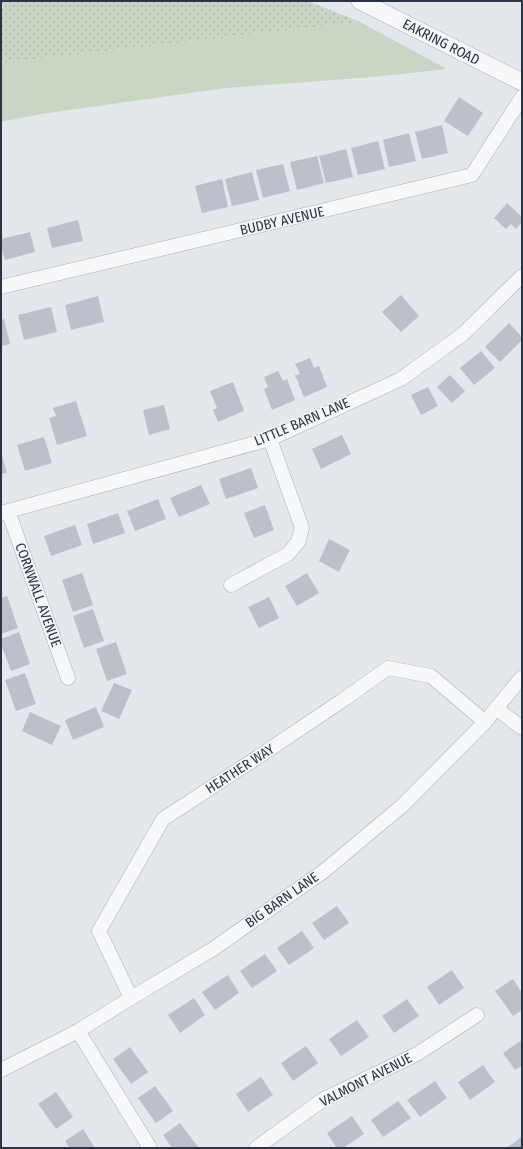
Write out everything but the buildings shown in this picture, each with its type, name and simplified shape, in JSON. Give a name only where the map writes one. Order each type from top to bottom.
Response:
[{"type":"street","name":"EAKRING ROAD","points":[[360,1],[522,82]]},
{"type":"street","name":"BUDBY AVENUE","points":[[1,287],[472,175],[522,97]]},
{"type":"street","name":"LITTLE BARN LANE","points":[[4,512],[270,439],[401,379],[463,334],[522,276]]},
{"type":"street","points":[[231,585],[288,554],[298,542],[302,528],[270,439]]},
{"type":"street","name":"CORNWALL AVENUE","points":[[4,512],[68,678]]},
{"type":"street","name":"HEATHER WAY","points":[[131,998],[99,931],[163,819],[262,755],[388,668],[431,676],[485,722]]},
{"type":"street","name":"BIG BARN LANE","points":[[1,1070],[78,1031],[213,949],[324,871],[403,805],[485,722],[522,677]]},
{"type":"street","points":[[497,709],[522,728]]},
{"type":"street","name":"VALMONT AVENUE","points":[[256,1148],[324,1099],[417,1054],[478,1015]]},
{"type":"street","points":[[78,1031],[150,1148]]},
{"type":"green space","points":[[1,1],[308,1],[360,22],[1,63]]},
{"type":"green space","points":[[360,22],[447,69],[373,77],[226,88],[41,114],[1,122],[1,63]]}]
